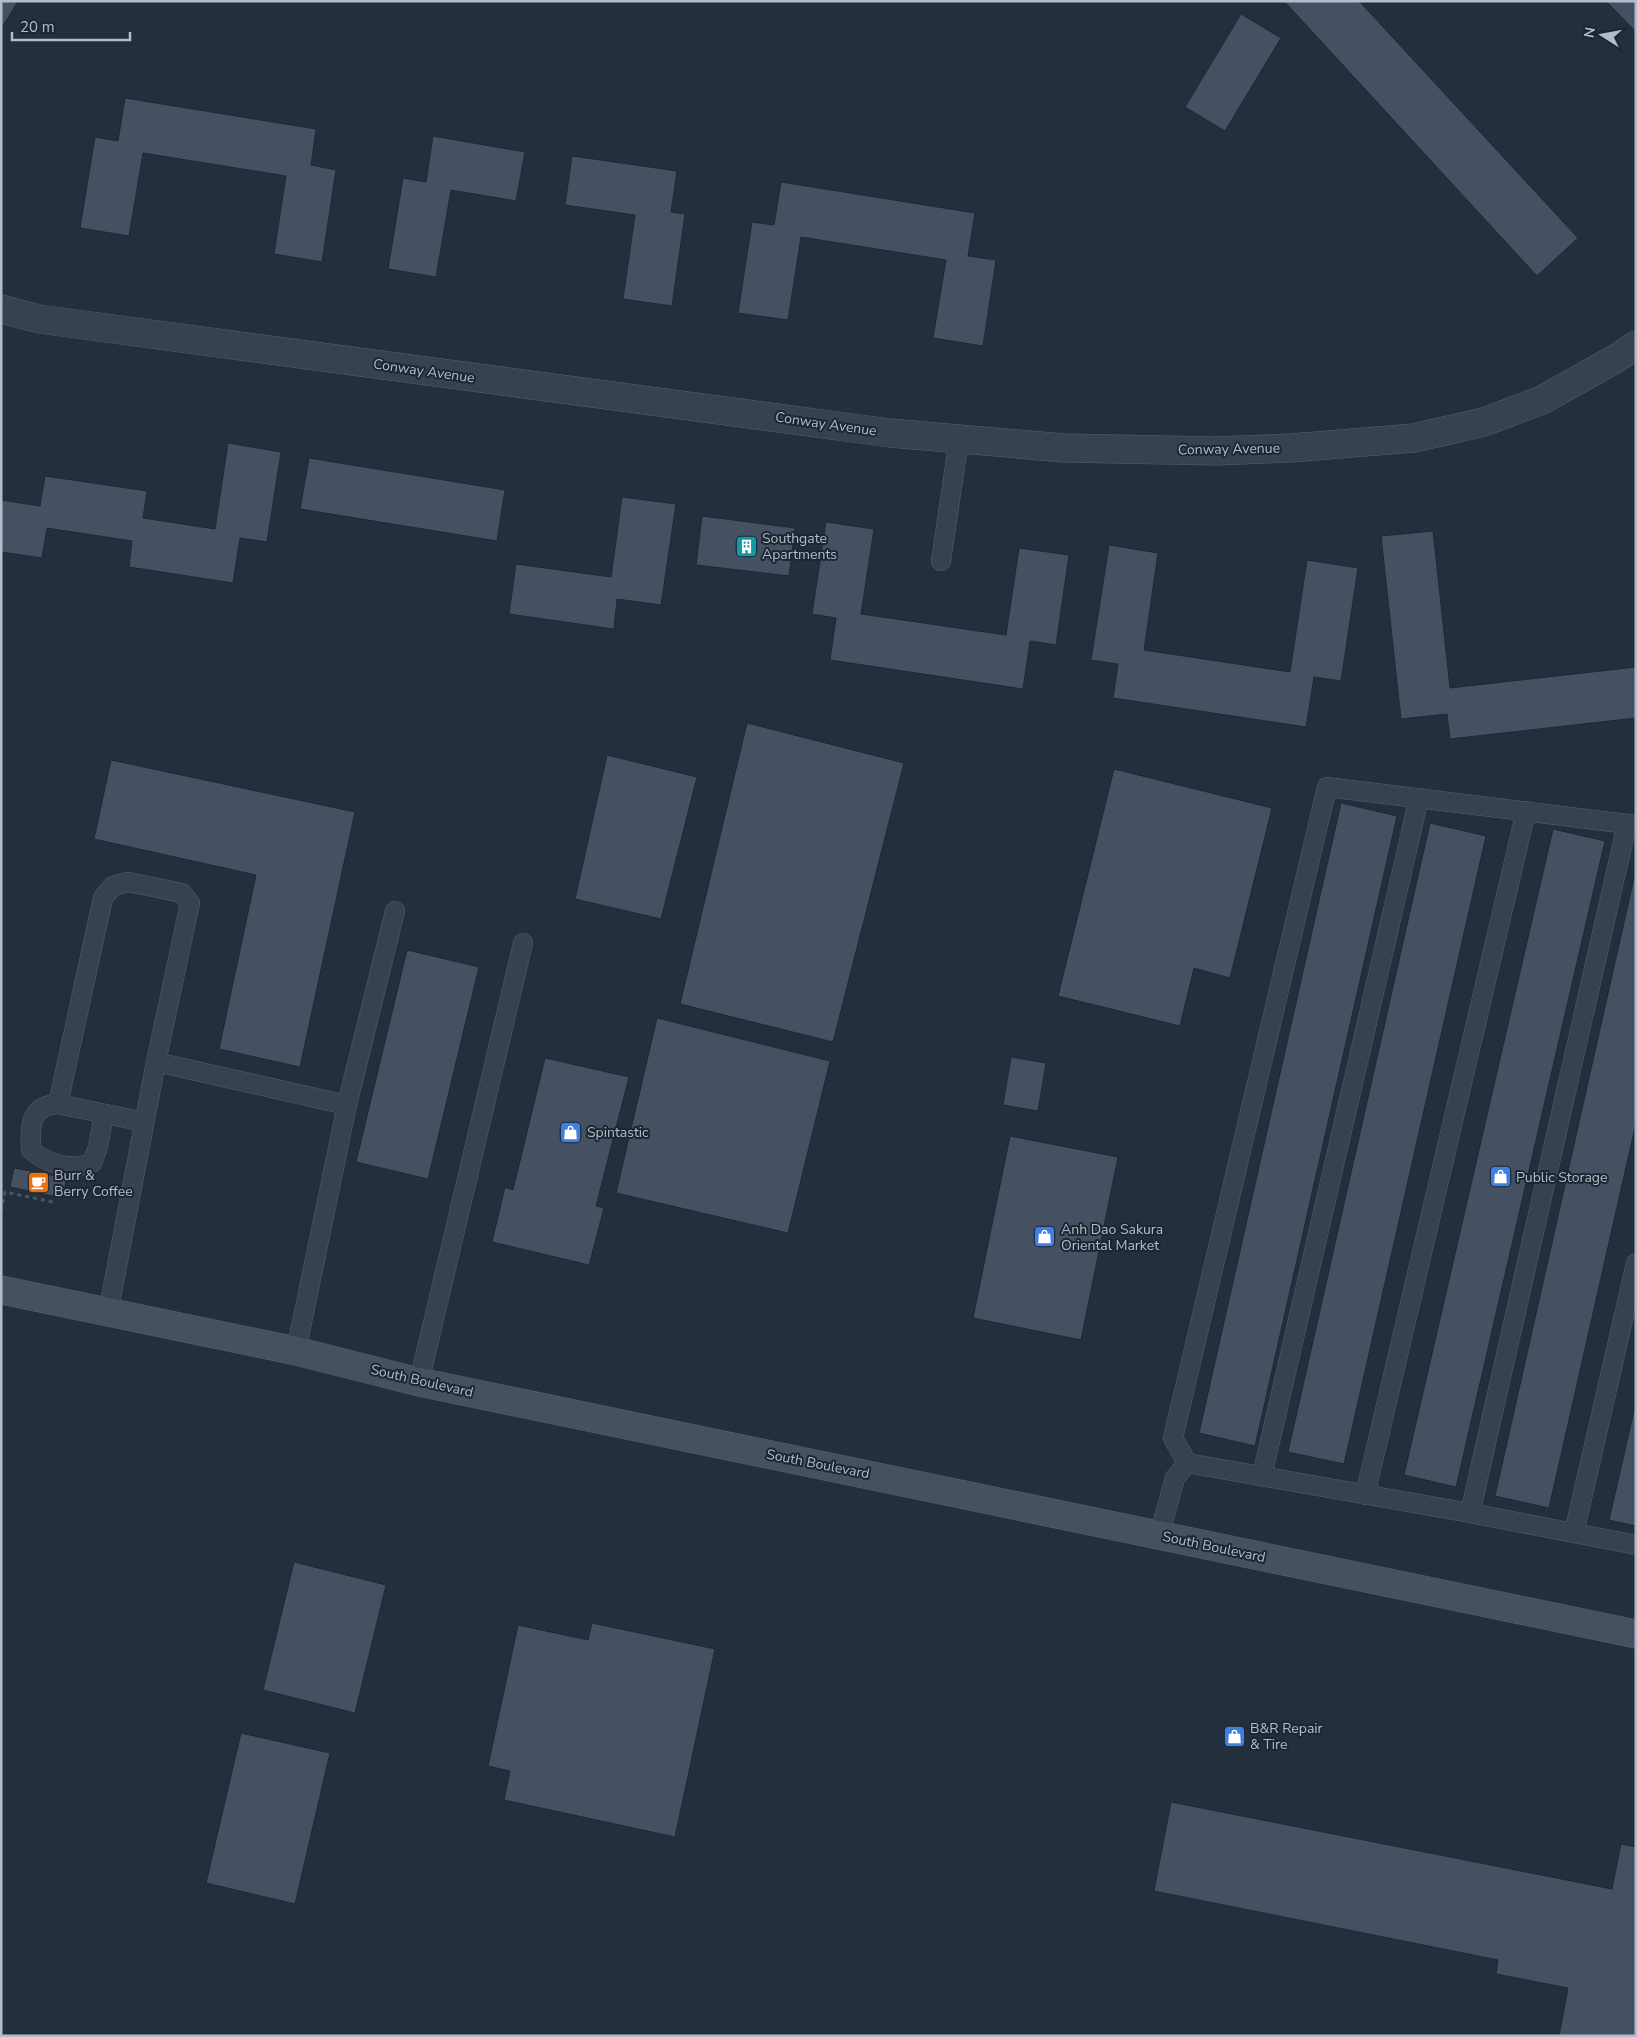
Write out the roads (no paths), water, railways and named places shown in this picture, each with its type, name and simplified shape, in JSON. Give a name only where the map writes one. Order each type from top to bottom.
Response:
[{"type":"main road","name":"South Boulevard","points":[[1,1290],[296,1352],[419,1382],[900,1480],[1159,1536],[1636,1634]]},
{"type":"street","name":"Conway Avenue","points":[[1,309],[39,319],[890,432],[1064,448],[1216,451],[1292,448],[1414,438],[1484,422],[1542,400],[1617,358],[1636,345]]},
{"type":"lane","points":[[941,562],[959,439]]},
{"type":"lane","points":[[1187,1463],[1173,1438],[1328,787],[1631,825],[1470,1513]]},
{"type":"lane","points":[[1262,1476],[1419,798]]},
{"type":"lane","points":[[1364,1495],[1526,811]]},
{"type":"lane","points":[[58,1104],[103,898],[113,886],[128,882],[182,893],[190,903],[156,1062],[108,1313]]},
{"type":"lane","points":[[296,1352],[347,1105],[395,911]]},
{"type":"lane","points":[[419,1382],[523,943]]},
{"type":"lane","points":[[156,1062],[347,1105]]},
{"type":"lane","points":[[104,1114],[98,1147],[92,1163],[82,1167],[59,1164],[40,1158],[31,1150],[30,1131],[34,1115],[46,1104],[58,1104],[144,1122]]},
{"type":"lane","points":[[1574,1533],[1636,1263]]},
{"type":"lane","points":[[1187,1463],[1470,1513],[1636,1545]]},
{"type":"lane","points":[[1159,1536],[1175,1478],[1187,1463]]},
{"type":"place","name":"Southgate Apartments","points":[[746,546]]},
{"type":"place","name":"Spintastic","points":[[571,1132]]},
{"type":"place","name":"Public Storage","points":[[1500,1177]]},
{"type":"place","name":"Burr & Berry Coffee","points":[[38,1183]]},
{"type":"place","name":"Anh Dao Sakura Oriental Market","points":[[1045,1237]]},
{"type":"place","name":"B&R Repair & Tire","points":[[1234,1736]]}]
